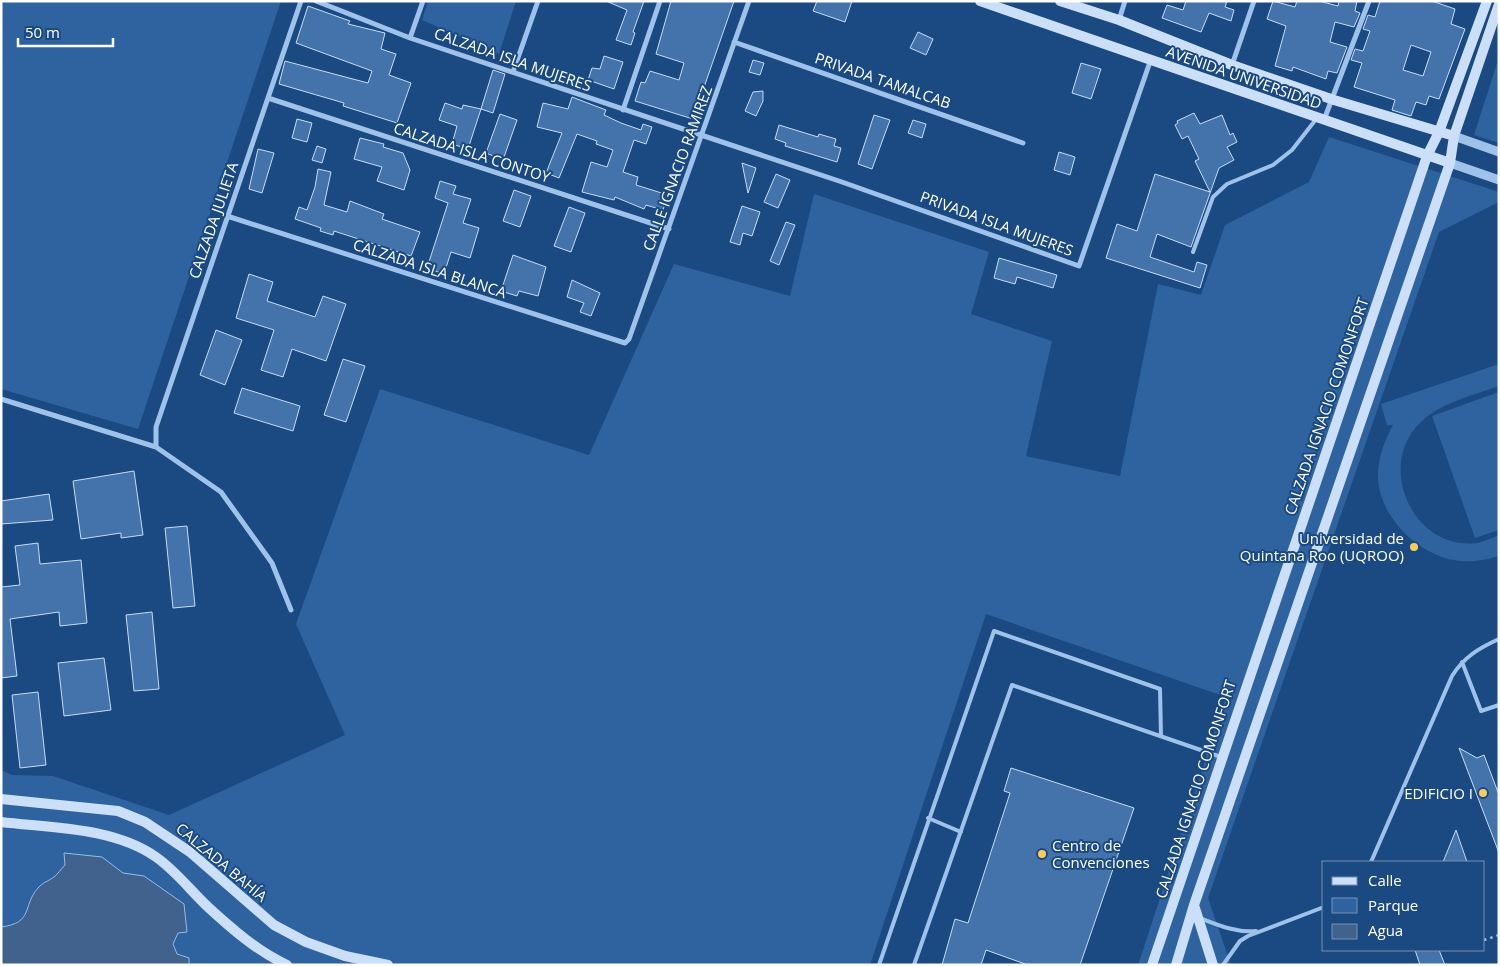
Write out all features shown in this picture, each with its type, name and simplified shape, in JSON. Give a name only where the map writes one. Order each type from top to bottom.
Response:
[{"type":"main road","name":"AVENIDA UNIVERSIDAD","points":[[980,1],[1150,62],[1450,163]]},
{"type":"main road","name":"AVENIDA UNIVERSIDAD","points":[[1060,1],[1119,20],[1232,65],[1334,100],[1454,136]]},
{"type":"main road","name":"CALZADA IGNACIO COMONFORT","points":[[1152,965],[1221,757],[1427,156],[1439,132],[1487,1]]},
{"type":"main road","points":[[1176,965],[1194,904],[1450,163],[1454,136],[1499,4]]},
{"type":"main road","name":"CALZADA BAHÍA","points":[[1,799],[118,811],[145,822],[190,852],[274,925],[306,942],[345,956],[388,965]]},
{"type":"main road","points":[[1,822],[71,830],[114,838],[155,856],[177,874],[208,906],[252,945],[287,965]]},
{"type":"main road","points":[[1194,904],[1213,965]]},
{"type":"street","name":"CALZADA JULIETA","points":[[156,447],[156,428],[301,1]]},
{"type":"street","name":"CALZADA ISLA MUJERES","points":[[316,1],[410,38],[703,136]]},
{"type":"street","points":[[410,38],[423,1]]},
{"type":"street","points":[[513,72],[538,1]]},
{"type":"street","points":[[624,110],[660,1]]},
{"type":"street","name":"CALLE IGNACIO RAMIREZ","points":[[625,343],[629,339],[703,136],[749,1]]},
{"type":"street","points":[[1119,20],[1125,1]]},
{"type":"street","points":[[1232,65],[1254,1]]},
{"type":"street","points":[[1320,119],[1334,100],[1369,1]]},
{"type":"street","name":"PRIVADA TAMALCAB","points":[[734,42],[1023,143]]},
{"type":"street","name":"PRIVADA ISLA MUJERES","points":[[703,136],[842,182],[1079,266],[1150,62]]},
{"type":"street","name":"CALZADA ISLA CONTOY","points":[[268,98],[668,229]]},
{"type":"street","name":"AVENIDA UNIVERSIDAD","points":[[1454,136],[1499,152]]},
{"type":"street","name":"AVENIDA UNIVERSIDAD","points":[[1450,163],[1499,180]]},
{"type":"street","name":"CALZADA ISLA BLANCA","points":[[227,216],[625,343]]},
{"type":"street","points":[[1,399],[156,447],[221,492],[272,563],[291,610]]},
{"type":"lane","points":[[1193,252],[1213,198],[1226,184],[1273,165],[1292,150],[1320,119]]},
{"type":"lane","points":[[879,965],[928,818],[994,631],[1160,689],[1161,736]]},
{"type":"lane","points":[[1371,861],[1437,706],[1462,662],[1479,648],[1499,639]]},
{"type":"lane","points":[[1462,662],[1481,711],[1499,705]]},
{"type":"lane","points":[[914,965],[1012,685],[1221,757]]},
{"type":"lane","points":[[928,818],[961,832]]},
{"type":"lane","points":[[1223,965],[1240,941],[1260,931],[1322,908]]},
{"type":"lane","points":[[1197,917],[1229,929],[1247,932],[1260,931]]},
{"type":"path","points":[[1485,940],[1499,935]]},
{"type":"green space","points":[[1,1],[281,1],[138,429],[1,389]]},
{"type":"green space","points":[[428,1],[516,1],[499,54],[422,20]]},
{"type":"green space","points":[[1499,57],[1499,143],[1474,135]]},
{"type":"green space","points":[[1329,137],[1499,192],[1499,202],[1439,232],[1208,898],[1231,965],[1138,965],[1226,697],[986,614],[870,965],[1,965],[1,770],[12,775],[53,776],[169,815],[345,735],[296,624],[380,389],[589,455],[674,264],[790,296],[814,194],[989,252],[971,314],[1052,341],[1026,456],[1120,476],[1158,284],[1201,295],[1225,225],[1309,182]]},
{"type":"green space","points":[[1499,364],[1499,386],[1457,400],[1428,416],[1420,423],[1407,441],[1401,461],[1402,482],[1408,503],[1419,520],[1435,534],[1455,542],[1477,543],[1499,535],[1499,556],[1471,561],[1446,558],[1432,553],[1406,534],[1395,522],[1381,495],[1378,480],[1379,465],[1382,451],[1393,425],[1387,425],[1381,404]]},
{"type":"green space","points":[[1499,392],[1499,530],[1475,538],[1432,416]]},
{"type":"water","points":[[64,853],[102,857],[123,873],[144,876],[184,904],[187,932],[178,933],[173,944],[177,954],[189,958],[189,965],[1,965],[1,927],[11,925],[23,918],[38,888],[55,876],[65,865]]},
{"type":"building","points":[[606,1],[644,1],[633,32],[635,33],[631,45],[616,40],[627,10]]},
{"type":"building","points":[[671,1],[734,1],[693,119],[635,101],[641,82],[645,83],[650,71],[679,80],[684,63],[656,54]]},
{"type":"building","points":[[817,1],[852,1],[845,22],[813,11]]},
{"type":"building","points":[[1186,1],[1227,1],[1225,7],[1234,10],[1231,21],[1209,13],[1201,32],[1162,18],[1167,5],[1183,10]]},
{"type":"building","points":[[1273,1],[1295,7],[1297,1],[1319,1],[1338,6],[1339,1],[1357,1],[1355,11],[1360,13],[1354,27],[1335,22],[1330,42],[1347,47],[1337,73],[1328,71],[1326,79],[1293,67],[1292,71],[1275,66],[1286,26],[1267,19]]},
{"type":"building","points":[[1380,1],[1432,1],[1455,9],[1451,24],[1465,29],[1439,99],[1429,96],[1426,105],[1416,102],[1411,116],[1392,110],[1395,100],[1354,87],[1362,63],[1351,60],[1355,49],[1363,51],[1370,31],[1363,29],[1368,15],[1375,17]],"holes":[[[1411,45],[1431,52],[1423,76],[1403,70]]]},
{"type":"building","points":[[308,6],[350,21],[348,24],[385,33],[381,49],[396,54],[389,75],[411,83],[397,123],[343,106],[344,103],[279,84],[285,61],[368,83],[372,71],[296,43]]},
{"type":"building","points":[[918,32],[933,39],[926,55],[910,48]]},
{"type":"building","points":[[604,56],[623,62],[614,89],[588,80],[592,68],[600,69]]},
{"type":"building","points":[[753,60],[764,63],[760,75],[749,72]]},
{"type":"building","points":[[1081,63],[1101,69],[1091,99],[1072,93]]},
{"type":"building","points":[[493,70],[505,74],[493,113],[481,109]]},
{"type":"building","points":[[763,91],[763,101],[756,116],[745,111],[753,92]]},
{"type":"building","points":[[572,97],[606,110],[604,115],[621,123],[641,130],[643,124],[652,127],[646,144],[634,140],[623,172],[638,177],[636,185],[668,195],[663,210],[646,205],[644,209],[615,197],[614,200],[582,192],[591,162],[607,167],[613,150],[596,144],[597,141],[577,134],[559,178],[546,173],[562,133],[537,127],[543,103],[568,109]]},
{"type":"building","points":[[445,103],[462,109],[463,105],[481,109],[468,149],[452,144],[457,126],[439,120]]},
{"type":"building","points":[[1194,113],[1200,124],[1222,115],[1230,135],[1233,133],[1237,142],[1227,147],[1234,160],[1219,168],[1191,247],[1157,234],[1150,257],[1194,272],[1197,262],[1207,265],[1200,288],[1106,258],[1117,224],[1137,231],[1155,174],[1210,192],[1195,161],[1199,159],[1188,136],[1182,139],[1175,125],[1178,123],[1177,121]]},
{"type":"building","points":[[500,114],[517,120],[503,160],[486,153]]},
{"type":"building","points":[[874,115],[890,120],[872,169],[858,164]]},
{"type":"building","points":[[297,119],[312,123],[307,142],[292,138]]},
{"type":"building","points":[[913,120],[926,124],[922,138],[908,133]]},
{"type":"building","points":[[779,125],[818,137],[819,134],[836,139],[834,146],[841,148],[837,162],[785,146],[786,143],[775,139]]},
{"type":"building","points":[[360,138],[384,144],[383,147],[403,153],[410,170],[404,190],[377,181],[382,167],[354,159]]},
{"type":"building","points":[[317,146],[326,149],[322,163],[312,160]]},
{"type":"building","points":[[258,149],[274,153],[262,193],[249,189]]},
{"type":"building","points":[[1059,152],[1075,157],[1070,175],[1054,170]]},
{"type":"building","points":[[742,163],[756,168],[748,193]]},
{"type":"building","points":[[318,169],[331,172],[324,205],[347,212],[350,201],[384,214],[382,219],[420,232],[411,256],[334,231],[333,235],[320,231],[321,228],[295,219],[299,207],[307,210],[315,187]]},
{"type":"building","points":[[776,174],[790,180],[778,208],[764,202]]},
{"type":"building","points":[[440,181],[456,186],[453,194],[471,199],[463,223],[479,228],[470,258],[451,252],[444,274],[427,268],[448,203],[435,198]]},
{"type":"building","points":[[514,190],[531,196],[520,227],[503,221]]},
{"type":"building","points":[[742,206],[760,212],[752,236],[743,233],[740,245],[730,242]]},
{"type":"building","points":[[569,207],[585,213],[571,252],[554,246]]},
{"type":"building","points":[[786,222],[795,225],[779,265],[770,261]]},
{"type":"building","points":[[513,255],[546,267],[538,296],[519,291],[517,296],[501,291]]},
{"type":"building","points":[[999,258],[1057,275],[1053,288],[1017,277],[1015,284],[994,278]]},
{"type":"building","points":[[249,274],[273,282],[267,301],[315,317],[323,296],[346,304],[326,361],[292,349],[283,377],[261,370],[274,330],[236,318]]},
{"type":"building","points":[[572,280],[600,293],[591,316],[580,312],[584,303],[567,297]]},
{"type":"building","points":[[216,330],[242,340],[225,385],[200,375]]},
{"type":"building","points":[[343,359],[365,366],[346,422],[324,415]]},
{"type":"building","points":[[242,388],[300,406],[293,431],[234,413]]},
{"type":"building","points":[[134,471],[143,535],[121,538],[121,533],[81,539],[73,481]]},
{"type":"building","points":[[49,494],[53,520],[1,524],[1,501]]},
{"type":"building","points":[[187,526],[195,606],[173,608],[165,528]]},
{"type":"building","points":[[38,543],[40,564],[81,560],[87,623],[60,626],[59,612],[10,619],[17,676],[1,678],[1,587],[20,585],[15,546]]},
{"type":"building","points":[[152,612],[159,689],[134,691],[126,615]]},
{"type":"building","points":[[104,658],[111,710],[64,716],[58,663]]},
{"type":"building","points":[[38,692],[46,765],[20,768],[12,695]]},
{"type":"building","points":[[1459,748],[1477,758],[1484,755],[1499,795],[1499,853]]},
{"type":"building","points":[[1011,768],[1134,808],[1080,965],[1028,965],[986,950],[981,965],[942,965],[955,919],[968,923],[1010,793],[1004,791]]},
{"type":"building","points":[[1456,830],[1467,861],[1443,861]]},
{"type":"building","points":[[1415,951],[1439,951],[1445,965],[1420,965]]},
{"type":"place","name":"Universidad de Quintana Roo (UQROO)","points":[[1414,547]]},
{"type":"place","name":"EDIFICIO I","points":[[1483,793]]},
{"type":"place","name":"Centro de Convenciones","points":[[1042,854]]}]
